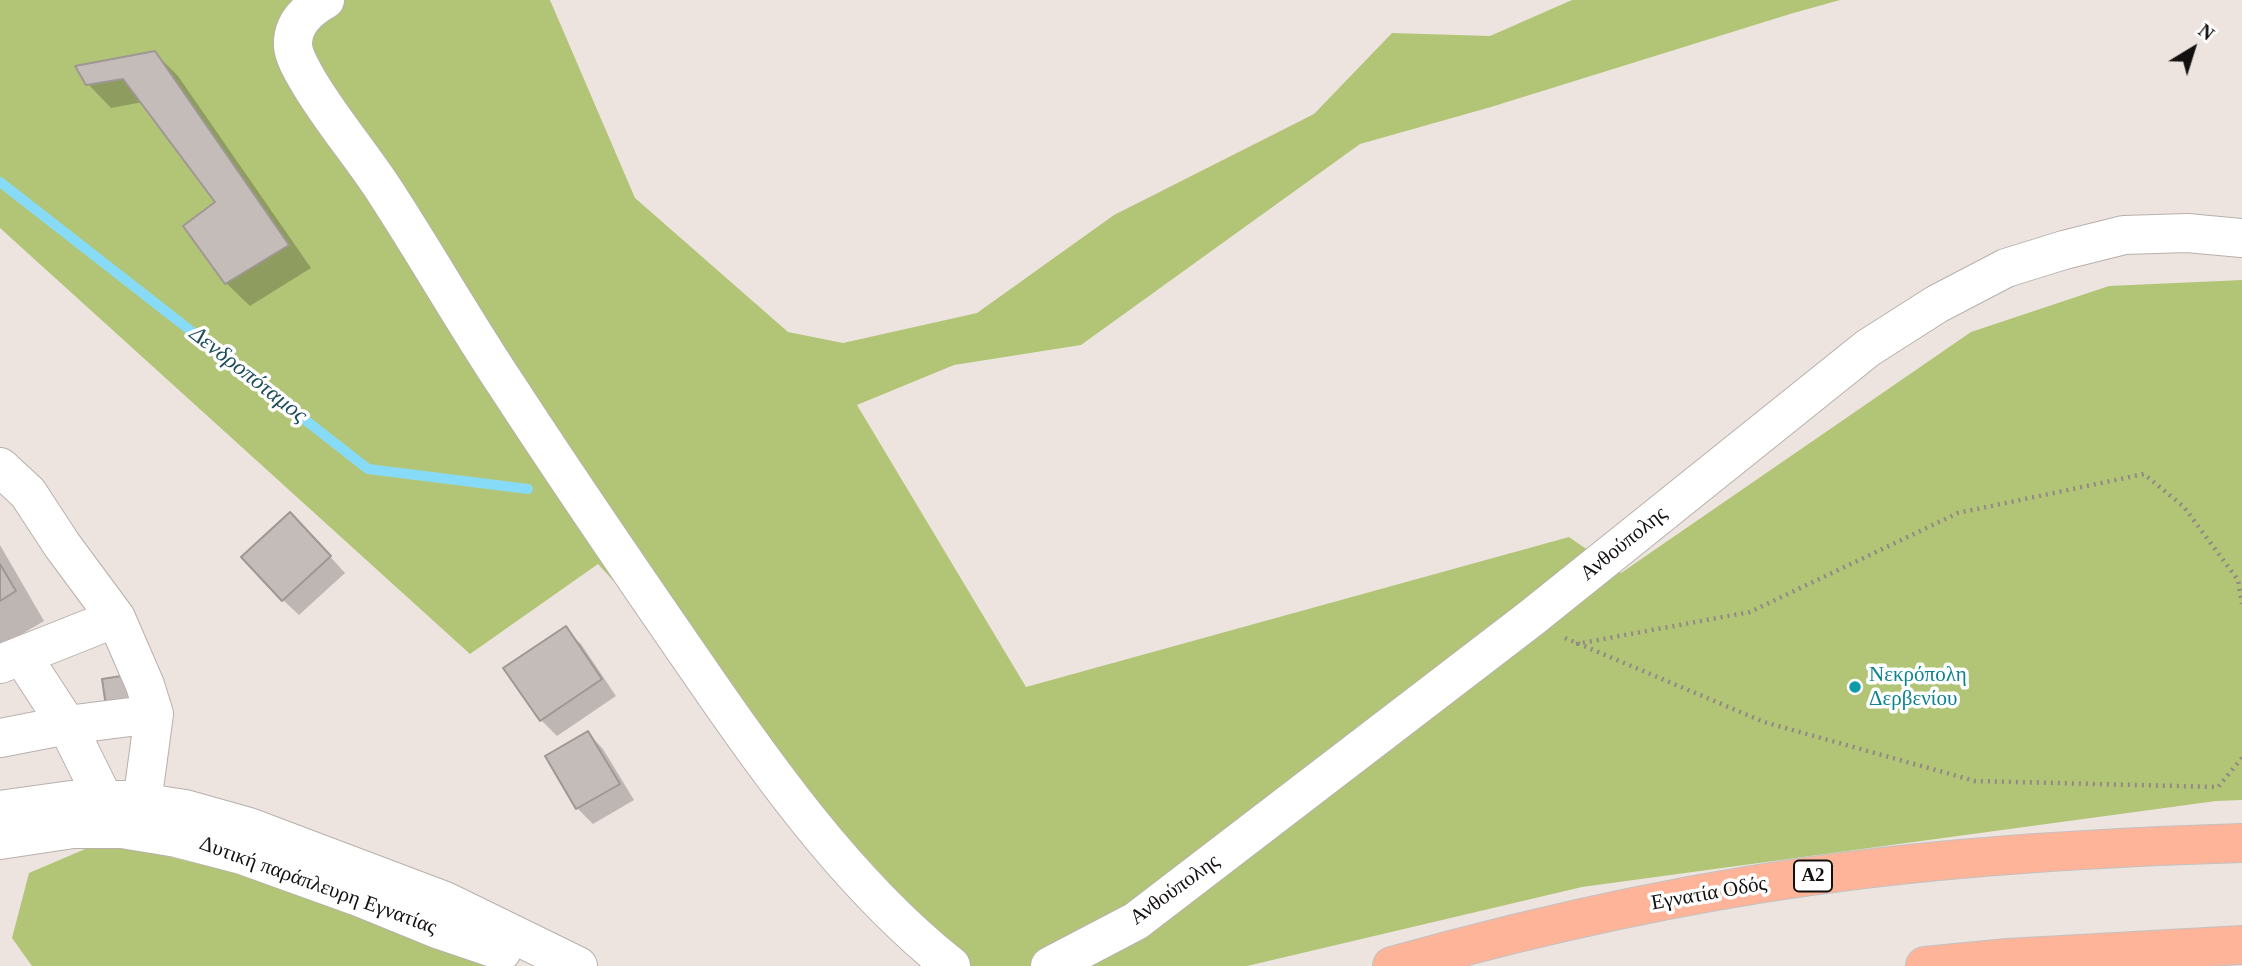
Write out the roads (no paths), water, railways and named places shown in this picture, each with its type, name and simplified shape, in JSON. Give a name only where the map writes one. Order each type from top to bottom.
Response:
[{"type":"highway","name":"Εγνατία Οδός","points":[[1392,966],[1593,916],[1710,892],[1857,870],[2000,856],[2242,843]]},
{"type":"highway","points":[[1926,966],[2021,957],[2242,946]]},
{"type":"street","points":[[325,0],[312,7],[295,26],[293,48],[321,103],[385,191],[507,387],[738,727],[804,814],[865,884],[921,942],[951,966]]},
{"type":"street","name":"Ανθούπολης","points":[[1050,966],[1136,921],[1530,619],[1868,348],[1937,304],[2006,268],[2123,235],[2187,233],[2242,238]]},
{"type":"street","points":[[0,467],[28,493],[62,545],[116,618],[145,685],[154,714],[142,803]]},
{"type":"street","points":[[104,800],[67,725],[11,660],[116,618]]},
{"type":"street","points":[[0,738],[67,725],[154,714]]},
{"type":"street","name":"Δυτική παράπλευρη Εγνατίας","points":[[0,810],[71,800],[125,800],[185,809],[249,827],[445,901],[578,966]]},
{"type":"street","name":"Δυτική παράπλευρη Εγνατίας","points":[[0,840],[74,829],[122,829],[177,838],[242,855],[356,896],[437,929],[548,966]]},
{"type":"waterway","name":"Δενδροπόταμος","points":[[0,182],[368,469],[528,489]]},
{"type":"place","name":"Νεκρόπολη Δερβενίου","points":[[1855,687]]}]
